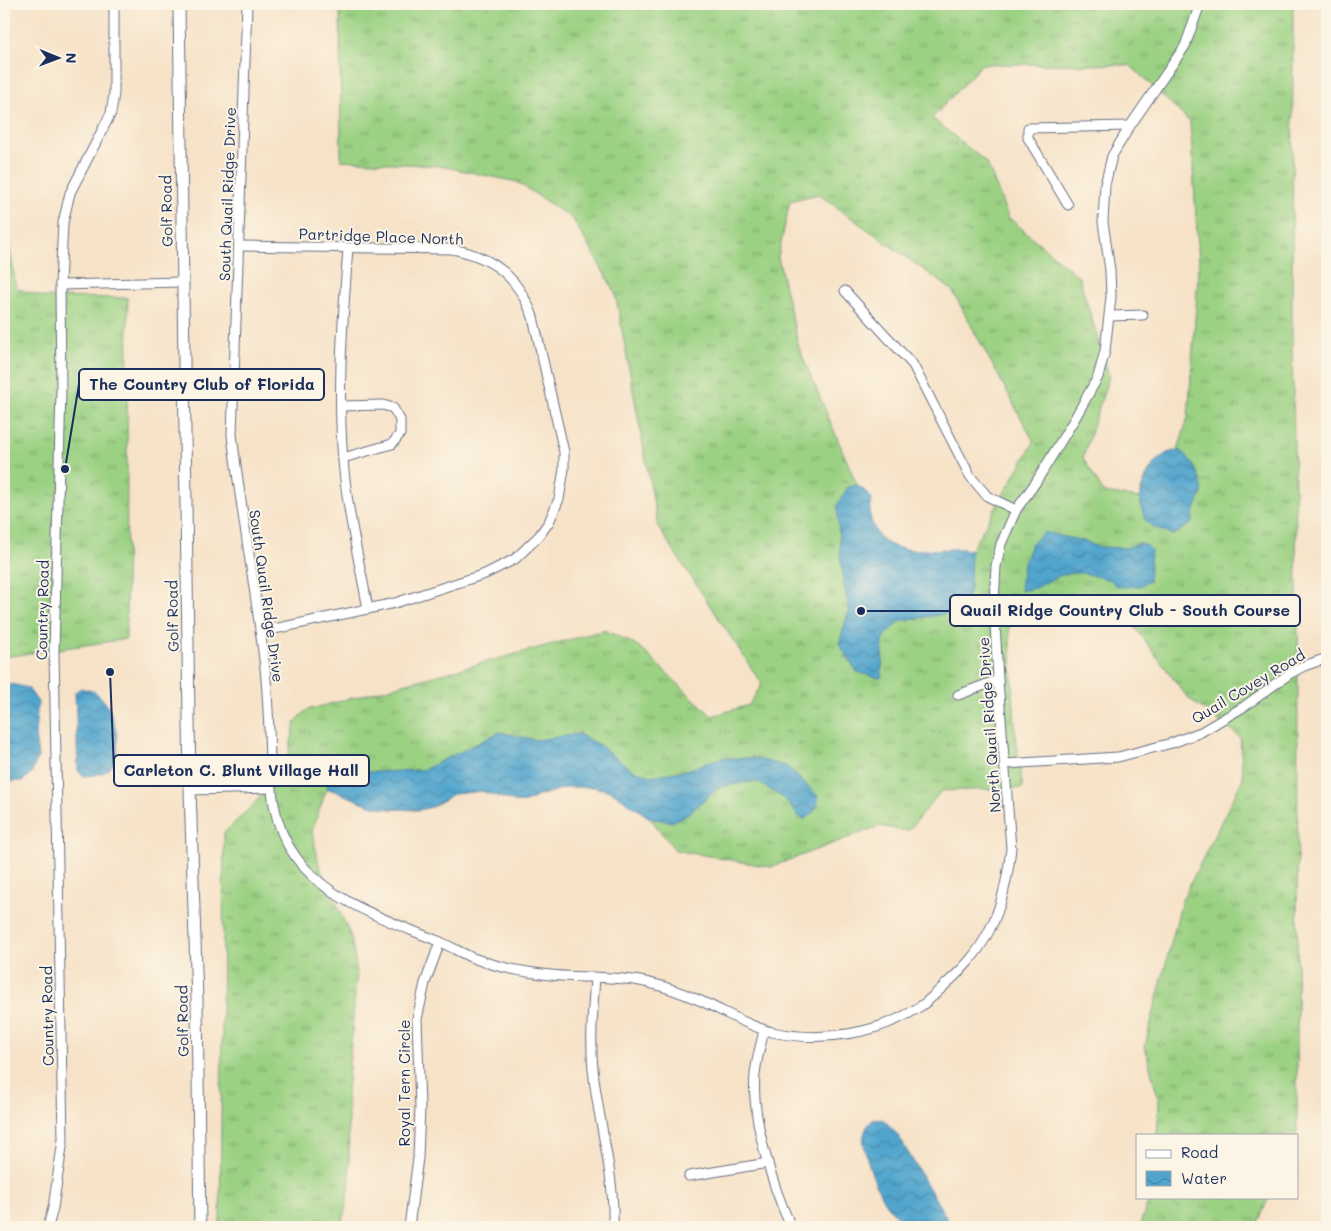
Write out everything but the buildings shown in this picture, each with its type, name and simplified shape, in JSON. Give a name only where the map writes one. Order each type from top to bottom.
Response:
[{"type":"street","name":"Country Road","points":[[48,1227],[53,1208],[63,1140],[54,651],[61,390],[60,284],[63,223],[70,193],[111,113],[114,94],[114,4]]},
{"type":"street","name":"Golf Road","points":[[179,4],[190,790],[197,1030],[200,1227]]},
{"type":"street","name":"South Quail Ridge Drive","points":[[247,4],[232,435],[267,688],[271,788],[277,820],[292,852],[315,879],[329,890],[377,915],[475,959],[541,974],[595,978]]},
{"type":"street","name":"North Quail Ridge Drive","points":[[595,978],[617,977],[675,990],[764,1030],[800,1036],[824,1036],[868,1029],[903,1016],[924,1004],[967,965],[979,949],[991,928],[1003,897],[1008,873],[1011,832],[998,680],[994,596],[996,566],[1001,544],[1016,510],[1036,482],[1098,377],[1105,351],[1110,316],[1110,270],[1103,222],[1104,184],[1112,156],[1130,126],[1185,46],[1200,4]]},
{"type":"street","points":[[1068,205],[1028,138],[1028,128],[1130,126]]},
{"type":"street","name":"Partridge Place North","points":[[239,246],[452,249],[474,254],[488,260],[511,278],[528,303],[533,317],[564,452],[562,485],[556,507],[539,536],[515,559],[486,574],[368,609],[260,631]]},
{"type":"street","points":[[348,248],[341,346],[343,458],[346,492],[368,609]]},
{"type":"street","points":[[60,284],[182,282]]},
{"type":"street","points":[[845,291],[913,365],[970,476],[988,496],[1016,510]]},
{"type":"street","points":[[1110,316],[1143,315]]},
{"type":"street","points":[[341,406],[382,405],[393,408],[400,420],[400,434],[392,444],[343,458]]},
{"type":"street","name":"Quail Covey Road","points":[[1005,764],[1118,757],[1172,743],[1201,732],[1245,706],[1289,674],[1304,666],[1327,658]]},
{"type":"street","points":[[958,695],[998,680]]},
{"type":"street","points":[[244,763],[248,775],[245,789]]},
{"type":"street","points":[[190,764],[270,763]]},
{"type":"street","points":[[190,790],[271,788]]},
{"type":"street","name":"Royal Tern Circle","points":[[409,1227],[418,1150],[420,1103],[417,1019],[424,983],[440,942]]},
{"type":"street","points":[[595,978],[591,1038],[593,1069],[613,1193],[613,1227]]},
{"type":"street","points":[[764,1030],[755,1077],[759,1125],[775,1186],[792,1227]]},
{"type":"street","points":[[689,1176],[768,1163]]},
{"type":"green space","points":[[340,4],[1293,4],[1292,341],[1298,637],[1296,1134],[1157,1134],[1159,1102],[1145,1046],[1182,900],[1243,778],[1240,737],[1187,697],[1129,619],[1099,594],[1008,603],[1016,742],[1023,788],[941,791],[908,831],[879,826],[771,867],[675,850],[650,818],[611,791],[594,787],[568,787],[525,802],[515,802],[482,791],[453,794],[432,807],[419,810],[390,809],[370,805],[327,788],[312,831],[319,865],[351,937],[357,972],[347,1092],[350,1183],[342,1227],[220,1227],[224,833],[252,806],[286,768],[295,722],[307,710],[605,630],[638,646],[712,716],[749,705],[762,684],[658,527],[615,292],[573,219],[517,182],[440,166],[341,160]],"holes":[[[982,64],[1130,65],[1190,122],[1199,263],[1188,417],[1178,450],[1162,457],[1151,468],[1144,481],[1139,498],[1104,493],[1083,458],[1109,376],[1079,277],[1008,217],[987,163],[932,118]],[[818,194],[952,290],[1034,442],[971,550],[906,549],[884,541],[876,532],[870,516],[872,499],[857,485],[799,348],[778,257],[790,201]]]},
{"type":"green space","points":[[4,209],[16,288],[43,297],[128,298],[126,639],[4,657]]},
{"type":"green space","points":[[1150,1198],[1269,1198],[1256,1227],[1139,1227]]},
{"type":"water","points":[[1178,450],[1187,457],[1195,469],[1201,482],[1202,494],[1191,524],[1173,535],[1153,527],[1145,520],[1139,498],[1146,477],[1155,462],[1167,453]]},
{"type":"water","points":[[857,485],[872,499],[871,520],[876,532],[884,541],[906,549],[971,550],[970,590],[965,603],[951,613],[900,621],[886,634],[883,642],[882,677],[879,678],[857,672],[839,644],[849,610],[840,551],[837,505],[848,487]]},
{"type":"water","points":[[1044,532],[1087,542],[1098,547],[1128,548],[1138,543],[1146,545],[1151,550],[1149,581],[1140,586],[1120,587],[1111,580],[1083,573],[1071,573],[1059,576],[1035,588],[1020,591],[1022,568],[1031,544]]},
{"type":"water","points":[[11,684],[28,688],[38,702],[35,734],[38,757],[31,774],[22,781],[4,781],[4,697],[5,688]]},
{"type":"water","points":[[81,688],[95,692],[102,699],[113,718],[117,740],[115,761],[110,768],[101,773],[84,776],[78,771],[75,692]]},
{"type":"water","points":[[500,732],[536,740],[579,734],[599,745],[631,769],[651,776],[687,770],[720,758],[753,758],[786,766],[818,796],[817,804],[813,812],[804,819],[798,816],[785,799],[756,781],[719,787],[689,813],[672,822],[650,818],[611,791],[594,787],[568,787],[525,802],[515,802],[482,791],[453,794],[432,807],[419,810],[390,809],[370,805],[327,788],[328,771],[377,772],[423,770]]},
{"type":"water","points":[[877,1118],[887,1123],[899,1137],[952,1227],[907,1227],[886,1204],[872,1175],[865,1150],[864,1140],[868,1125]]},
{"type":"place","name":"The Country Club of Florida","points":[[65,469]]},
{"type":"place","name":"Quail Ridge Country Club - South Course","points":[[861,611]]},
{"type":"place","name":"Carleton C. Blunt Village Hall","points":[[110,672]]}]
